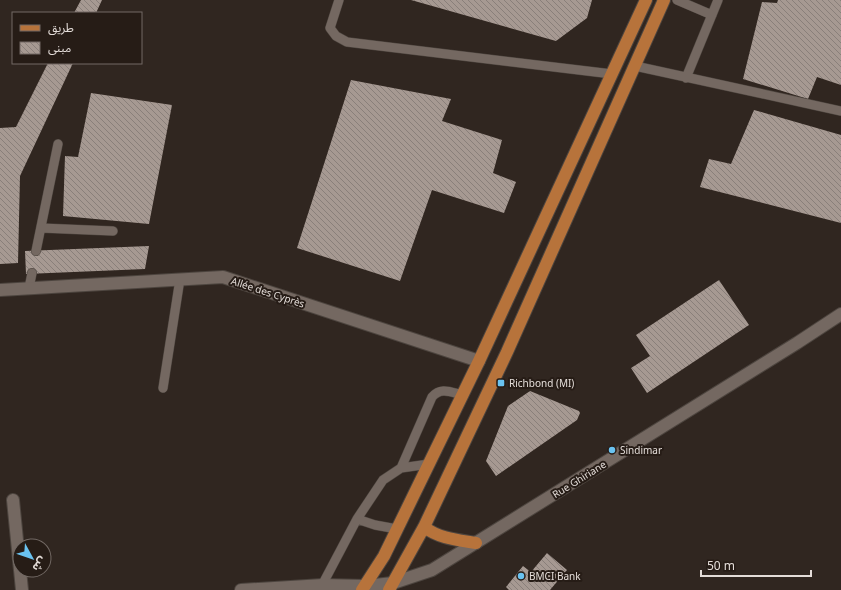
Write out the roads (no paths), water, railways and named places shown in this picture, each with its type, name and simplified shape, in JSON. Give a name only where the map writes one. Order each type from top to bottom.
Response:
[{"type":"main road","points":[[365,589],[384,556],[463,395],[646,0]]},
{"type":"main road","points":[[391,587],[424,527],[506,352],[664,0]]},
{"type":"main road","points":[[424,527],[444,538],[476,543]]},
{"type":"street","name":"Allée des Cyprès","points":[[0,290],[223,277],[479,361]]},
{"type":"street","name":"Rue Ghiriane","points":[[241,590],[321,588],[365,589],[391,587],[432,570],[841,314]]},
{"type":"street","points":[[14,500],[17,538]]},
{"type":"street","points":[[21,578],[22,590]]},
{"type":"lane","points":[[339,0],[330,28],[336,36],[347,42],[612,74]]},
{"type":"lane","points":[[677,0],[712,14]]},
{"type":"lane","points":[[686,78],[718,0]]},
{"type":"lane","points":[[635,66],[841,110]]},
{"type":"lane","points":[[36,251],[58,144]]},
{"type":"lane","points":[[41,228],[113,230]]},
{"type":"lane","points":[[29,288],[32,273]]},
{"type":"lane","points":[[163,388],[180,280]]},
{"type":"lane","points":[[401,468],[432,397],[437,392],[447,391],[463,395]]},
{"type":"lane","points":[[321,588],[357,519],[383,480],[401,468],[429,464]]},
{"type":"lane","points":[[357,519],[375,525],[397,529]]},
{"type":"place","name":"Richbond (MI)","points":[[501,383]]},
{"type":"place","name":"Sindimar","points":[[612,450]]},
{"type":"place","name":"BMCI Bank","points":[[521,576]]}]
